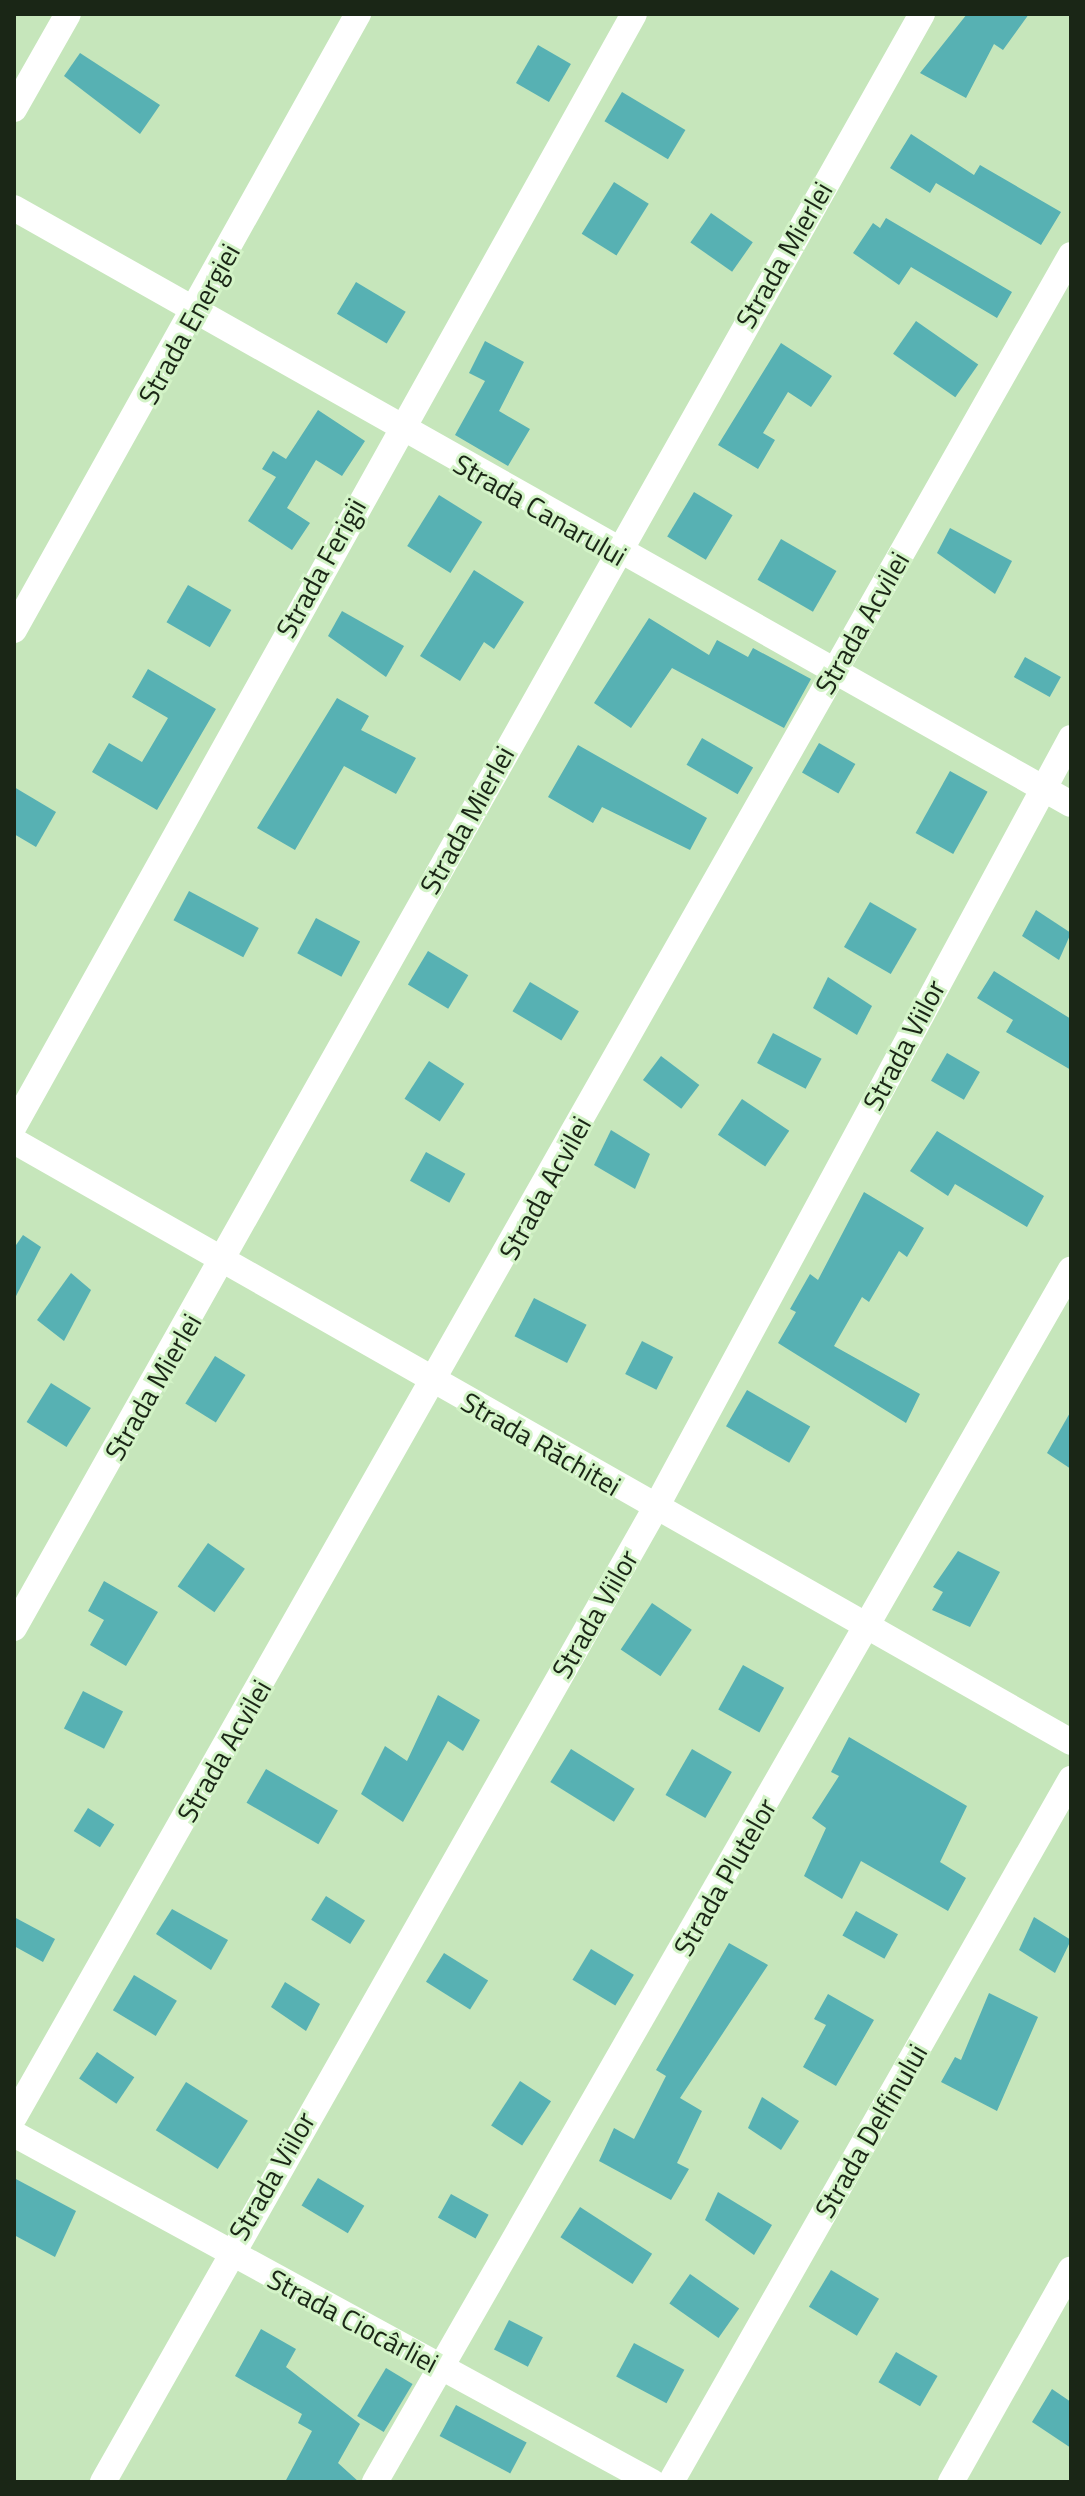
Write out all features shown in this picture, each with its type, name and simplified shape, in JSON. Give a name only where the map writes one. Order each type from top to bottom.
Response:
[{"type":"street","points":[[14,109],[68,14]]},
{"type":"street","name":"Strada Energiei","points":[[14,630],[197,312],[358,14]]},
{"type":"street","name":"Strada Ferigii","points":[[14,1126],[398,429],[634,14]]},
{"type":"street","name":"Strada Mierlei","points":[[14,1628],[224,1265],[614,552],[922,14]]},
{"type":"street","name":"Strada Canarului","points":[[14,208],[614,552],[1071,804]]},
{"type":"street","name":"Strada Acvilei","points":[[14,2117],[436,1383],[1071,255]]},
{"type":"street","name":"Strada Viilor","points":[[103,2482],[227,2255],[655,1509],[1071,738]]},
{"type":"street","name":"Strada Răchitei","points":[[14,1141],[224,1265],[1071,1742]]},
{"type":"street","name":"Strada Plutelor","points":[[375,2482],[439,2366],[870,1628],[1071,1269]]},
{"type":"street","name":"Strada Delfinului","points":[[671,2482],[1071,1779]]},
{"type":"street","name":"Strada Ciocârliei","points":[[14,2134],[227,2255],[652,2482]]},
{"type":"street","points":[[951,2482],[1071,2269]]},
{"type":"building","points":[[967,14],[1029,14],[1003,50],[994,44],[966,98],[920,73]]},
{"type":"building","points":[[538,45],[571,64],[549,102],[516,83]]},
{"type":"building","points":[[80,53],[160,105],[140,134],[64,76]]},
{"type":"building","points":[[622,92],[685,130],[668,159],[604,121]]},
{"type":"building","points":[[911,134],[974,175],[980,165],[1061,212],[1041,245],[936,183],[930,193],[890,168]]},
{"type":"building","points":[[614,182],[649,204],[616,255],[582,234]]},
{"type":"building","points":[[711,213],[753,242],[732,272],[690,242]]},
{"type":"building","points":[[886,218],[1012,292],[997,318],[911,267],[899,285],[853,253],[873,223],[880,228]]},
{"type":"building","points":[[356,282],[406,312],[387,344],[337,314]]},
{"type":"building","points":[[916,321],[978,365],[955,397],[893,354]]},
{"type":"building","points":[[485,341],[524,362],[499,411],[530,429],[508,466],[455,435],[485,381],[469,373]]},
{"type":"building","points":[[781,343],[832,376],[811,407],[788,392],[763,433],[775,440],[758,469],[718,445]]},
{"type":"building","points":[[318,410],[365,441],[342,476],[316,460],[287,508],[310,523],[292,550],[248,521],[276,477],[262,469],[273,451],[286,459]]},
{"type":"building","points":[[694,492],[733,515],[706,560],[667,537]]},
{"type":"building","points":[[439,495],[482,522],[450,573],[407,546]]},
{"type":"building","points":[[950,528],[1012,561],[995,594],[937,553]]},
{"type":"building","points":[[781,539],[836,571],[813,612],[758,580]]},
{"type":"building","points":[[474,570],[524,602],[494,649],[484,642],[460,681],[420,656]]},
{"type":"building","points":[[188,585],[231,610],[210,647],[166,622]]},
{"type":"building","points":[[342,611],[404,646],[386,677],[328,636]]},
{"type":"building","points":[[649,618],[709,655],[717,640],[748,657],[753,648],[811,679],[784,728],[672,668],[631,728],[594,703]]},
{"type":"building","points":[[1025,657],[1061,677],[1050,697],[1014,677]]},
{"type":"building","points":[[148,669],[216,709],[157,810],[92,772],[109,743],[142,762],[168,718],[132,697]]},
{"type":"building","points":[[337,698],[369,716],[361,730],[416,758],[396,794],[344,766],[295,850],[257,828]]},
{"type":"building","points":[[702,738],[753,768],[738,794],[686,765]]},
{"type":"building","points":[[819,743],[855,764],[838,793],[802,772]]},
{"type":"building","points":[[578,745],[707,818],[690,850],[602,807],[593,823],[548,797]]},
{"type":"building","points":[[950,771],[988,792],[953,854],[916,833]]},
{"type":"building","points":[[14,787],[56,812],[36,847],[14,834]]},
{"type":"building","points":[[189,891],[259,928],[243,957],[174,920]]},
{"type":"building","points":[[870,902],[917,929],[891,974],[844,947]]},
{"type":"building","points":[[1036,910],[1071,933],[1059,960],[1022,936]]},
{"type":"building","points":[[316,918],[360,941],[341,977],[297,953]]},
{"type":"building","points":[[428,951],[468,975],[448,1009],[408,984]]},
{"type":"building","points":[[994,971],[1071,1019],[1071,1070],[1006,1032],[1013,1020],[977,998]]},
{"type":"building","points":[[828,977],[872,1006],[857,1035],[813,1008]]},
{"type":"building","points":[[530,982],[579,1011],[561,1041],[512,1011]]},
{"type":"building","points":[[773,1033],[822,1059],[806,1089],[757,1063]]},
{"type":"building","points":[[947,1053],[980,1072],[964,1100],[931,1081]]},
{"type":"building","points":[[661,1056],[699,1085],[681,1109],[643,1080]]},
{"type":"building","points":[[429,1061],[464,1084],[440,1122],[404,1099]]},
{"type":"building","points":[[742,1099],[789,1131],[765,1167],[718,1135]]},
{"type":"building","points":[[611,1130],[650,1154],[635,1189],[594,1165]]},
{"type":"building","points":[[937,1131],[1044,1196],[1027,1227],[955,1184],[948,1196],[910,1171]]},
{"type":"building","points":[[426,1152],[465,1174],[449,1203],[410,1181]]},
{"type":"building","points":[[864,1192],[924,1228],[907,1257],[899,1251],[869,1302],[862,1297],[834,1346],[920,1394],[906,1423],[778,1343],[796,1312],[790,1309],[810,1274],[818,1280]]},
{"type":"building","points":[[23,1235],[41,1247],[14,1300],[14,1248]]},
{"type":"building","points":[[71,1273],[91,1290],[64,1341],[37,1320]]},
{"type":"building","points":[[534,1298],[587,1325],[567,1363],[514,1336]]},
{"type":"building","points":[[642,1341],[673,1357],[656,1390],[625,1374]]},
{"type":"building","points":[[215,1356],[246,1375],[216,1423],[185,1403]]},
{"type":"building","points":[[51,1383],[91,1408],[66,1447],[27,1422]]},
{"type":"building","points":[[747,1390],[810,1426],[789,1463],[726,1426]]},
{"type":"building","points":[[1071,1411],[1071,1469],[1047,1453]]},
{"type":"building","points":[[208,1543],[245,1569],[214,1612],[178,1586]]},
{"type":"building","points":[[958,1551],[1000,1572],[970,1627],[932,1610],[943,1592],[933,1587]]},
{"type":"building","points":[[104,1581],[158,1612],[126,1666],[90,1645],[104,1620],[88,1611]]},
{"type":"building","points":[[652,1603],[692,1630],[660,1676],[621,1649]]},
{"type":"building","points":[[743,1665],[784,1688],[759,1732],[718,1710]]},
{"type":"building","points":[[83,1691],[123,1711],[104,1749],[64,1728]]},
{"type":"building","points":[[438,1695],[480,1720],[463,1751],[448,1741],[403,1822],[361,1794],[385,1746],[407,1761]]},
{"type":"building","points":[[849,1737],[967,1806],[940,1862],[966,1878],[948,1911],[861,1861],[842,1899],[804,1876],[826,1828],[812,1818],[839,1776],[831,1772]]},
{"type":"building","points":[[571,1749],[635,1789],[614,1822],[550,1782]]},
{"type":"building","points":[[692,1749],[732,1772],[705,1818],[666,1795]]},
{"type":"building","points":[[266,1769],[338,1810],[318,1844],[246,1803]]},
{"type":"building","points":[[88,1808],[114,1824],[100,1847],[74,1831]]},
{"type":"building","points":[[326,1896],[365,1920],[350,1944],[311,1920]]},
{"type":"building","points":[[172,1909],[228,1940],[211,1970],[156,1934]]},
{"type":"building","points":[[856,1911],[898,1934],[884,1959],[842,1935]]},
{"type":"building","points":[[14,1917],[55,1939],[43,1962],[14,1946]]},
{"type":"building","points":[[1034,1917],[1071,1940],[1055,1973],[1019,1950]]},
{"type":"building","points":[[729,1943],[768,1965],[680,2098],[702,2111],[677,2163],[689,2169],[671,2200],[599,2161],[614,2128],[634,2139],[666,2076],[656,2070]]},
{"type":"building","points":[[591,1949],[634,1975],[615,2006],[572,1980]]},
{"type":"building","points":[[444,1953],[488,1981],[470,2009],[426,1982]]},
{"type":"building","points":[[134,1975],[177,2001],[156,2036],[113,2010]]},
{"type":"building","points":[[285,1982],[320,2004],[306,2031],[271,2007]]},
{"type":"building","points":[[989,1993],[1038,2017],[997,2111],[941,2082],[955,2057],[961,2060]]},
{"type":"building","points":[[828,1994],[874,2020],[836,2086],[803,2067],[826,2025],[814,2019]]},
{"type":"building","points":[[97,2052],[134,2077],[116,2104],[79,2079]]},
{"type":"building","points":[[520,2081],[551,2101],[522,2146],[491,2125]]},
{"type":"building","points":[[186,2082],[248,2121],[218,2169],[156,2130]]},
{"type":"building","points":[[762,2097],[799,2121],[781,2150],[748,2128]]},
{"type":"building","points":[[14,2178],[76,2211],[55,2257],[14,2235]]},
{"type":"building","points":[[318,2178],[364,2206],[348,2233],[302,2205]]},
{"type":"building","points":[[718,2192],[772,2225],[754,2255],[705,2220]]},
{"type":"building","points":[[451,2194],[489,2215],[476,2238],[438,2218]]},
{"type":"building","points":[[580,2207],[652,2254],[633,2284],[560,2237]]},
{"type":"building","points":[[831,2270],[879,2299],[857,2336],[809,2307]]},
{"type":"building","points":[[690,2274],[739,2308],[719,2338],[669,2303]]},
{"type":"building","points":[[509,2320],[543,2337],[528,2367],[494,2349]]},
{"type":"building","points":[[261,2329],[296,2349],[286,2367],[360,2424],[338,2463],[359,2482],[285,2482],[312,2431],[298,2423],[302,2414],[235,2376]]},
{"type":"building","points":[[634,2343],[684,2370],[666,2403],[616,2377]]},
{"type":"building","points":[[896,2352],[938,2376],[920,2406],[878,2382]]},
{"type":"building","points":[[386,2368],[413,2384],[384,2432],[357,2416]]},
{"type":"building","points":[[1052,2389],[1071,2402],[1071,2448],[1032,2422]]},
{"type":"building","points":[[456,2405],[527,2443],[510,2473],[440,2436]]}]
